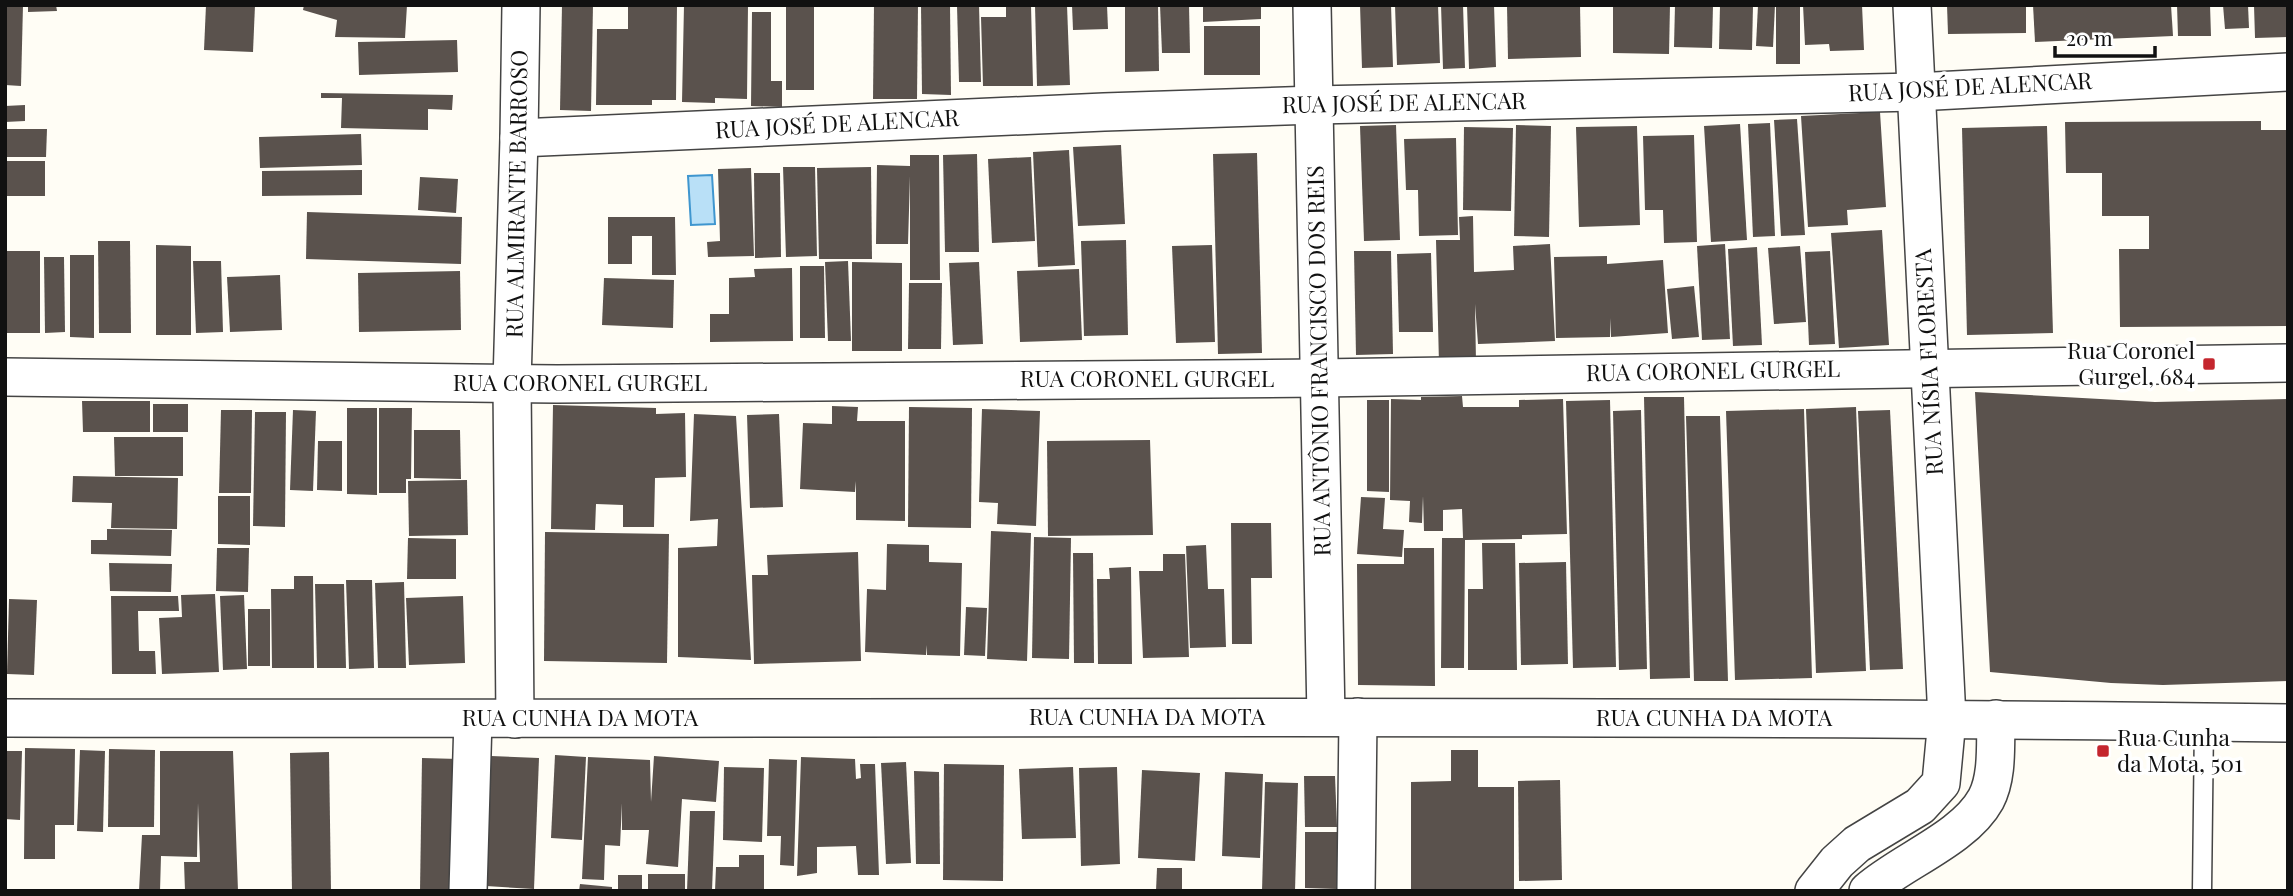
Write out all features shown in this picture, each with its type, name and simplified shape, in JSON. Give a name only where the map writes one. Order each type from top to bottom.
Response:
[{"type":"street","name":"RUA ALMIRANTE BARROSO","points":[[515,719],[512,383],[521,5]]},
{"type":"street","name":"RUA ANTÔNIO FRANCISCO DOS REIS","points":[[1312,5],[1320,378],[1356,891]]},
{"type":"street","name":"RUA NÍSIA FLORESTA","points":[[1814,891],[1837,862],[1857,844],[1920,806],[1941,783],[1947,719],[1912,5]]},
{"type":"street","name":"RUA JOSÉ DE ALENCAR","points":[[519,138],[1315,105],[1916,92],[2288,72]]},
{"type":"street","name":"RUA CORONEL GURGEL","points":[[5,377],[512,383],[1320,378],[2288,363]]},
{"type":"street","name":"RUA CUNHA DA MOTA","points":[[5,718],[1342,717],[1996,719],[2288,723]]},
{"type":"street","points":[[468,891],[473,719]]},
{"type":"street","points":[[1868,891],[1907,862],[1947,839],[1972,818],[1986,798],[1994,767],[1996,719]]},
{"type":"lane","points":[[2202,891],[2204,722]]},
{"type":"water","points":[[712,175],[715,224],[691,225],[688,176]]},
{"type":"building","points":[[5,5],[23,5],[21,86],[5,85]]},
{"type":"building","points":[[28,5],[56,5],[57,11],[28,12]]},
{"type":"building","points":[[206,5],[255,5],[253,52],[204,50]]},
{"type":"building","points":[[304,5],[407,5],[405,38],[335,37],[337,20],[303,10]]},
{"type":"building","points":[[562,5],[593,5],[591,111],[560,110]]},
{"type":"building","points":[[628,5],[677,5],[676,100],[652,100],[652,105],[596,105],[597,29],[628,29]]},
{"type":"building","points":[[684,5],[748,5],[747,99],[715,98],[715,103],[682,102]]},
{"type":"building","points":[[786,5],[814,5],[814,90],[786,90]]},
{"type":"building","points":[[874,5],[918,5],[917,99],[873,99]]},
{"type":"building","points":[[921,5],[950,5],[951,95],[922,94]]},
{"type":"building","points":[[957,5],[979,5],[981,82],[959,82]]},
{"type":"building","points":[[1006,5],[1031,5],[1033,86],[983,86],[981,17],[1006,17]]},
{"type":"building","points":[[1035,5],[1067,5],[1070,85],[1037,86]]},
{"type":"building","points":[[1072,5],[1107,5],[1108,29],[1073,30]]},
{"type":"building","points":[[1125,5],[1158,5],[1159,71],[1125,72]]},
{"type":"building","points":[[1160,5],[1189,5],[1190,53],[1162,53]]},
{"type":"building","points":[[1203,5],[1261,5],[1261,19],[1203,22]]},
{"type":"building","points":[[1360,5],[1391,5],[1393,67],[1362,68]]},
{"type":"building","points":[[1395,5],[1438,5],[1440,63],[1397,65]]},
{"type":"building","points":[[1441,5],[1463,5],[1465,68],[1443,69]]},
{"type":"building","points":[[1467,5],[1494,5],[1496,67],[1469,69]]},
{"type":"building","points":[[1507,5],[1580,5],[1581,57],[1508,59]]},
{"type":"building","points":[[1613,5],[1670,5],[1669,54],[1613,53]]},
{"type":"building","points":[[1675,5],[1713,5],[1712,48],[1674,47]]},
{"type":"building","points":[[1720,5],[1753,5],[1752,50],[1719,49]]},
{"type":"building","points":[[1758,5],[1775,5],[1773,47],[1756,46]]},
{"type":"building","points":[[1776,5],[1800,5],[1800,64],[1776,64]]},
{"type":"building","points":[[1803,5],[1862,5],[1864,50],[1830,51],[1829,44],[1805,45]]},
{"type":"building","points":[[1947,5],[2026,5],[2026,33],[1948,34]]},
{"type":"building","points":[[2033,5],[2171,5],[2173,36],[2035,42]]},
{"type":"building","points":[[2177,5],[2210,5],[2211,36],[2178,36]]},
{"type":"building","points":[[2223,5],[2248,5],[2249,28],[2225,29]]},
{"type":"building","points":[[2254,5],[2288,5],[2288,37],[2255,38]]},
{"type":"building","points":[[752,12],[771,12],[771,81],[782,81],[782,107],[751,106]]},
{"type":"building","points":[[1204,26],[1260,26],[1260,75],[1204,75]]},
{"type":"building","points":[[457,40],[458,72],[359,75],[358,42]]},
{"type":"building","points":[[321,93],[453,95],[452,110],[428,109],[428,130],[341,128],[342,98],[321,98]]},
{"type":"building","points":[[25,105],[25,121],[5,122],[5,106]]},
{"type":"building","points":[[1880,112],[1886,207],[1847,210],[1848,225],[1808,227],[1801,116]]},
{"type":"building","points":[[1797,119],[1805,235],[1781,236],[1774,120]]},
{"type":"building","points":[[2261,121],[2261,130],[2288,130],[2288,326],[2120,327],[2119,249],[2149,249],[2149,216],[2102,216],[2102,173],[2066,173],[2065,122]]},
{"type":"building","points":[[1770,123],[1775,236],[1753,237],[1748,124]]},
{"type":"building","points":[[1740,124],[1747,240],[1711,242],[1704,126]]},
{"type":"building","points":[[1396,125],[1400,240],[1364,241],[1360,126]]},
{"type":"building","points":[[1516,125],[1551,126],[1549,237],[1514,236]]},
{"type":"building","points":[[1637,126],[1640,225],[1579,227],[1576,127]]},
{"type":"building","points":[[2047,126],[2053,333],[1967,335],[1962,128]]},
{"type":"building","points":[[1464,127],[1513,128],[1511,211],[1463,210]]},
{"type":"building","points":[[5,129],[47,129],[46,157],[5,157]]},
{"type":"building","points":[[361,134],[362,165],[260,168],[259,137]]},
{"type":"building","points":[[1694,135],[1697,242],[1664,243],[1663,210],[1645,210],[1643,136]]},
{"type":"building","points":[[1456,138],[1458,235],[1419,236],[1418,190],[1406,190],[1404,139]]},
{"type":"building","points":[[1121,145],[1125,224],[1078,226],[1073,147]]},
{"type":"building","points":[[1069,150],[1075,265],[1038,267],[1033,152]]},
{"type":"building","points":[[1257,153],[1262,353],[1218,354],[1213,154]]},
{"type":"building","points":[[977,154],[979,252],[945,252],[943,155]]},
{"type":"building","points":[[910,155],[939,155],[940,280],[910,280],[910,176],[908,244],[876,244],[877,165],[910,166]]},
{"type":"building","points":[[1031,157],[1035,241],[992,243],[988,159]]},
{"type":"building","points":[[5,161],[45,161],[45,196],[5,196]]},
{"type":"building","points":[[783,167],[815,167],[817,256],[786,257]]},
{"type":"building","points":[[871,167],[872,259],[819,259],[817,168]]},
{"type":"building","points":[[751,168],[754,256],[708,257],[707,242],[720,241],[718,169]]},
{"type":"building","points":[[362,170],[362,195],[262,196],[262,171]]},
{"type":"building","points":[[754,173],[780,173],[781,257],[755,258]]},
{"type":"building","points":[[420,177],[458,179],[456,213],[418,210]]},
{"type":"building","points":[[307,212],[462,217],[461,264],[306,259]]},
{"type":"building","points":[[1473,216],[1474,272],[1514,270],[1513,246],[1550,244],[1555,341],[1478,344],[1475,304],[1476,363],[1439,364],[1436,240],[1460,240],[1459,217]]},
{"type":"building","points":[[608,217],[675,217],[676,275],[652,275],[652,236],[632,236],[632,264],[608,264]]},
{"type":"building","points":[[1882,230],[1889,345],[1839,348],[1831,233]]},
{"type":"building","points":[[1126,240],[1128,335],[1084,336],[1081,241]]},
{"type":"building","points":[[98,241],[130,241],[131,333],[99,333]]},
{"type":"building","points":[[1725,244],[1730,339],[1702,340],[1697,246]]},
{"type":"building","points":[[156,245],[191,246],[191,335],[156,335]]},
{"type":"building","points":[[1212,245],[1215,342],[1176,343],[1172,246]]},
{"type":"building","points":[[1800,246],[1806,322],[1774,324],[1768,248]]},
{"type":"building","points":[[1757,247],[1762,345],[1733,346],[1728,249]]},
{"type":"building","points":[[5,251],[40,251],[40,333],[5,333]]},
{"type":"building","points":[[1354,251],[1391,251],[1393,354],[1356,355]]},
{"type":"building","points":[[1830,251],[1835,344],[1809,345],[1805,252]]},
{"type":"building","points":[[1431,253],[1433,332],[1399,332],[1397,254]]},
{"type":"building","points":[[70,255],[94,255],[94,338],[70,337]]},
{"type":"building","points":[[1607,256],[1607,264],[1663,260],[1668,333],[1611,337],[1610,318],[1610,337],[1556,338],[1554,257]]},
{"type":"building","points":[[44,257],[64,257],[65,332],[45,333]]},
{"type":"building","points":[[193,261],[221,261],[223,332],[196,333]]},
{"type":"building","points":[[848,261],[851,341],[828,341],[825,262]]},
{"type":"building","points":[[852,262],[902,263],[902,351],[852,351]]},
{"type":"building","points":[[979,262],[983,344],[953,345],[949,263]]},
{"type":"building","points":[[800,266],[824,266],[825,338],[800,338]]},
{"type":"building","points":[[792,268],[793,341],[710,342],[710,314],[729,314],[729,278],[755,277],[754,269]]},
{"type":"building","points":[[1079,269],[1082,340],[1020,342],[1017,271]]},
{"type":"building","points":[[460,271],[461,330],[359,332],[358,273]]},
{"type":"building","points":[[280,275],[282,330],[230,332],[227,277]]},
{"type":"building","points":[[604,278],[674,280],[673,328],[602,325]]},
{"type":"building","points":[[909,283],[942,283],[941,349],[908,349]]},
{"type":"building","points":[[1694,286],[1699,337],[1672,339],[1667,289]]},
{"type":"building","points":[[1975,392],[2155,402],[2288,399],[2288,681],[2163,685],[1990,672]]},
{"type":"building","points":[[1462,396],[1463,407],[1519,407],[1519,400],[1563,399],[1567,534],[1522,535],[1522,539],[1465,540],[1464,668],[1441,668],[1442,538],[1463,538],[1462,509],[1443,510],[1443,531],[1424,531],[1423,496],[1422,523],[1409,522],[1410,501],[1390,500],[1391,399],[1421,400],[1421,397]]},
{"type":"building","points":[[1644,397],[1684,397],[1690,678],[1650,679]]},
{"type":"building","points":[[1367,400],[1389,400],[1389,492],[1367,491]]},
{"type":"building","points":[[1610,400],[1616,667],[1573,668],[1566,401]]},
{"type":"building","points":[[82,401],[150,401],[150,432],[83,432]]},
{"type":"building","points":[[153,404],[188,404],[188,432],[153,432]]},
{"type":"building","points":[[553,405],[656,408],[656,414],[685,413],[686,477],[655,478],[654,527],[623,527],[623,505],[596,504],[595,530],[551,529]]},
{"type":"building","points":[[832,406],[858,407],[857,421],[905,421],[905,521],[856,520],[856,481],[855,492],[800,489],[803,423],[832,424]]},
{"type":"building","points":[[909,407],[972,408],[971,528],[908,527]]},
{"type":"building","points":[[1856,407],[1866,671],[1816,673],[1806,409]]},
{"type":"building","points":[[347,408],[377,408],[377,495],[347,494]]},
{"type":"building","points":[[379,408],[412,408],[411,479],[406,479],[406,493],[379,493]]},
{"type":"building","points":[[982,409],[1040,411],[1036,526],[997,524],[998,503],[979,502]]},
{"type":"building","points":[[1804,409],[1812,678],[1735,680],[1726,411]]},
{"type":"building","points":[[221,410],[252,410],[251,493],[219,493]]},
{"type":"building","points":[[293,410],[316,411],[313,491],[290,490]]},
{"type":"building","points":[[1641,410],[1647,669],[1619,670],[1613,411]]},
{"type":"building","points":[[1890,410],[1903,669],[1870,670],[1858,411]]},
{"type":"building","points":[[255,412],[286,412],[285,527],[253,526]]},
{"type":"building","points":[[694,414],[736,416],[751,660],[678,657],[678,548],[717,546],[718,519],[690,521]]},
{"type":"building","points":[[779,414],[783,507],[750,508],[747,415]]},
{"type":"building","points":[[1686,416],[1720,416],[1728,681],[1694,681]]},
{"type":"building","points":[[414,430],[460,430],[461,479],[414,478]]},
{"type":"building","points":[[114,437],[183,437],[183,476],[115,476]]},
{"type":"building","points":[[1150,440],[1153,535],[1048,536],[1047,441]]},
{"type":"building","points":[[318,441],[342,441],[342,491],[317,490]]},
{"type":"building","points":[[73,476],[178,478],[177,529],[111,528],[112,503],[72,502]]},
{"type":"building","points":[[467,480],[468,535],[409,536],[408,481]]},
{"type":"building","points":[[218,496],[250,496],[250,545],[218,544]]},
{"type":"building","points":[[1361,497],[1385,498],[1383,529],[1404,530],[1402,557],[1357,554]]},
{"type":"building","points":[[1231,523],[1271,523],[1272,578],[1251,578],[1252,644],[1232,644]]},
{"type":"building","points":[[107,529],[172,530],[171,556],[91,554],[91,540],[107,540]]},
{"type":"building","points":[[991,531],[1031,533],[1027,661],[987,659]]},
{"type":"building","points":[[545,532],[669,534],[667,663],[544,661]]},
{"type":"building","points":[[1034,537],[1071,538],[1069,659],[1032,658]]},
{"type":"building","points":[[408,538],[456,539],[456,579],[407,579]]},
{"type":"building","points":[[1482,543],[1515,543],[1517,670],[1468,670],[1468,589],[1483,589]]},
{"type":"building","points":[[887,544],[929,545],[929,562],[962,563],[960,656],[927,655],[927,645],[926,655],[865,652],[867,589],[886,590]]},
{"type":"building","points":[[1206,545],[1208,589],[1224,589],[1226,647],[1190,648],[1186,546]]},
{"type":"building","points":[[217,548],[249,548],[248,592],[216,591]]},
{"type":"building","points":[[1404,548],[1434,548],[1435,686],[1358,685],[1357,564],[1404,564]]},
{"type":"building","points":[[858,552],[861,661],[754,664],[752,575],[768,575],[767,555]]},
{"type":"building","points":[[1073,553],[1093,553],[1094,663],[1074,663]]},
{"type":"building","points":[[1163,554],[1185,554],[1189,657],[1143,658],[1139,571],[1163,571]]},
{"type":"building","points":[[1566,562],[1568,664],[1521,665],[1519,563]]},
{"type":"building","points":[[109,563],[172,564],[171,592],[110,591]]},
{"type":"building","points":[[1131,567],[1132,664],[1098,664],[1097,579],[1110,579],[1109,568]]},
{"type":"building","points":[[294,576],[313,576],[314,668],[272,668],[271,589],[294,589]]},
{"type":"building","points":[[346,580],[372,580],[374,668],[349,669]]},
{"type":"building","points":[[404,582],[406,668],[378,668],[375,583]]},
{"type":"building","points":[[315,584],[344,584],[346,668],[317,668]]},
{"type":"building","points":[[215,594],[219,672],[162,674],[159,618],[182,617],[181,595]]},
{"type":"building","points":[[244,595],[247,669],[223,670],[220,596]]},
{"type":"building","points":[[111,596],[178,596],[179,611],[138,611],[139,651],[155,651],[156,674],[112,674]]},
{"type":"building","points":[[463,596],[465,663],[409,665],[406,598]]},
{"type":"building","points":[[9,599],[37,600],[34,675],[7,674]]},
{"type":"building","points":[[966,607],[987,608],[985,656],[964,655]]},
{"type":"building","points":[[248,609],[270,609],[270,666],[248,666]]},
{"type":"building","points":[[25,748],[75,749],[74,825],[55,825],[55,859],[24,859]]},
{"type":"building","points":[[109,749],[155,750],[154,827],[108,827]]},
{"type":"building","points":[[80,750],[105,751],[103,832],[77,831]]},
{"type":"building","points":[[1451,750],[1478,750],[1478,787],[1514,787],[1514,891],[1411,891],[1411,782],[1451,781]]},
{"type":"building","points":[[5,751],[22,751],[20,820],[5,819]]},
{"type":"building","points":[[160,751],[233,751],[238,891],[185,891],[184,862],[200,862],[198,803],[197,857],[161,856],[160,891],[139,891],[142,835],[160,835]]},
{"type":"building","points":[[329,752],[331,891],[292,891],[290,753]]},
{"type":"building","points":[[555,755],[586,757],[582,840],[551,838]]},
{"type":"building","points":[[491,756],[539,758],[534,889],[486,886]]},
{"type":"building","points":[[654,756],[719,761],[716,802],[682,799],[678,867],[646,864],[649,830],[622,830],[622,803],[620,846],[605,845],[604,880],[582,879],[588,757],[650,760],[651,802]]},
{"type":"building","points":[[801,757],[855,759],[856,779],[861,778],[860,764],[875,764],[879,875],[858,875],[856,846],[817,847],[817,873],[797,876]]},
{"type":"building","points":[[422,758],[459,759],[458,891],[420,891]]},
{"type":"building","points":[[769,759],[797,760],[794,866],[780,865],[781,836],[767,836]]},
{"type":"building","points":[[906,762],[911,863],[886,864],[881,763]]},
{"type":"building","points":[[944,764],[1004,765],[1003,881],[943,880]]},
{"type":"building","points":[[724,767],[764,768],[762,842],[723,840]]},
{"type":"building","points":[[1073,767],[1076,838],[1022,839],[1019,769]]},
{"type":"building","points":[[1117,767],[1120,864],[1081,866],[1079,768]]},
{"type":"building","points":[[1142,770],[1200,773],[1195,861],[1138,858]]},
{"type":"building","points":[[914,771],[939,772],[940,864],[916,864]]},
{"type":"building","points":[[1225,772],[1263,774],[1260,858],[1222,856]]},
{"type":"building","points":[[1304,776],[1335,776],[1337,827],[1305,827]]},
{"type":"building","points":[[1560,780],[1562,880],[1519,881],[1518,781]]},
{"type":"building","points":[[1265,782],[1298,783],[1295,891],[1262,891]]},
{"type":"building","points":[[690,811],[715,811],[712,891],[687,891]]},
{"type":"building","points":[[1305,832],[1338,832],[1337,889],[1305,888]]},
{"type":"building","points":[[739,855],[764,855],[764,891],[715,891],[716,867],[739,867]]},
{"type":"building","points":[[1157,868],[1182,868],[1182,891],[1156,891]]},
{"type":"building","points":[[648,874],[685,874],[685,891],[648,891]]},
{"type":"building","points":[[618,875],[642,875],[642,891],[618,891]]},
{"type":"building","points":[[580,884],[612,887],[612,891],[579,891]]},
{"type":"place","name":"Rua Coronel Gurgel, 684","points":[[2209,364]]},
{"type":"place","name":"Rua Cunha da Mota, 501","points":[[2103,751]]}]
